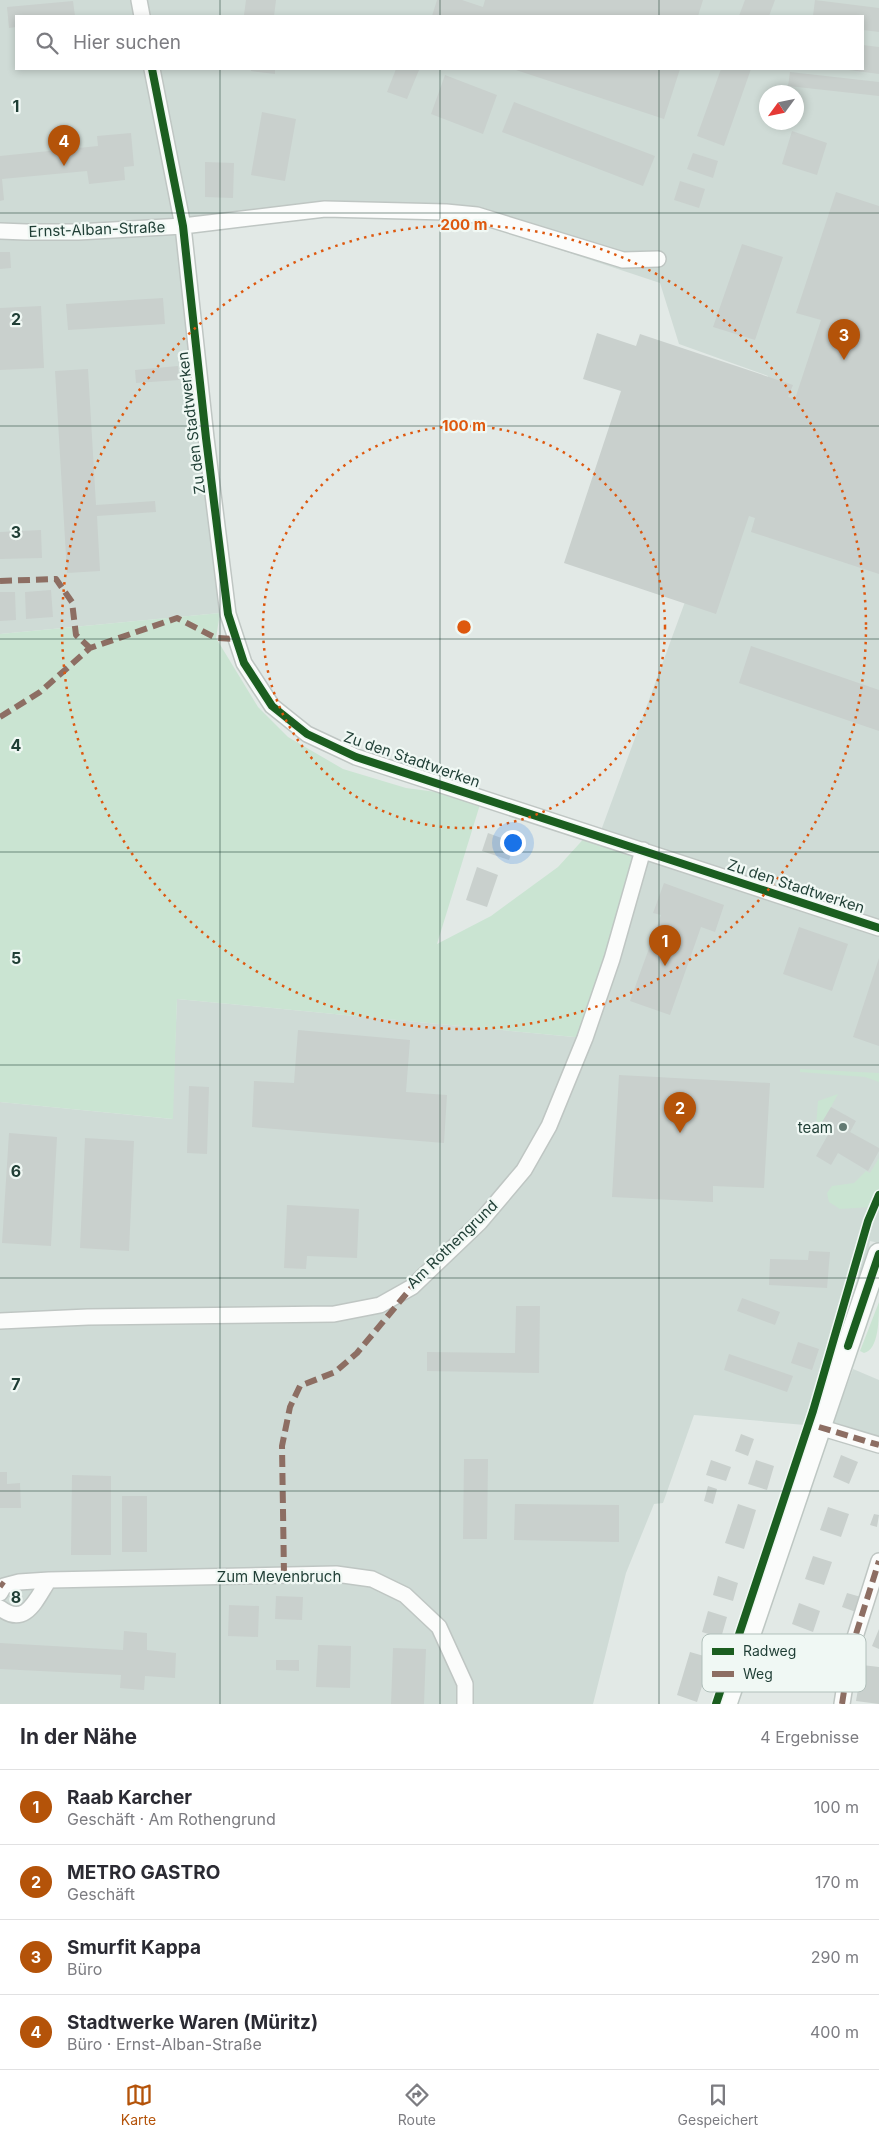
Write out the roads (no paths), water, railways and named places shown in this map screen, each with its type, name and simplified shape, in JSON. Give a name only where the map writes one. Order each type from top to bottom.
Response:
[{"type":"main road","points":[[750,1634],[879,1254]]},
{"type":"main road","points":[[726,1704],[730,1692]]},
{"type":"street","points":[[139,0],[142,15]]},
{"type":"street","name":"Ernst-Alban-Straße","points":[[0,230],[78,232],[183,226],[152,70]]},
{"type":"street","points":[[183,226],[326,209],[446,212],[477,215],[623,260],[658,259]]},
{"type":"street","name":"Zu den Stadtwerken","points":[[183,226],[205,430],[228,614],[244,663],[272,706],[307,734],[356,757],[879,928]]},
{"type":"street","name":"Am Rothengrund","points":[[0,1320],[108,1316],[334,1314],[380,1305],[412,1287],[480,1222],[524,1170],[550,1126],[585,1038],[612,959],[643,850]]},
{"type":"street","points":[[819,1427],[879,1445]]},
{"type":"street","points":[[856,1634],[879,1561]]},
{"type":"street","name":"Zum Mevenbruch","points":[[0,1593],[4,1586],[19,1582],[49,1580],[336,1574],[372,1579],[404,1595],[440,1627],[465,1684],[465,1704]]},
{"type":"street","points":[[0,1608],[8,1614],[20,1616],[29,1610],[49,1580]]},
{"type":"place","name":"Stadtwerke Waren (Müritz)","points":[[64,166]]},
{"type":"place","name":"Smurfit Kappa","points":[[844,360]]},
{"type":"place","name":"Raab Karcher","points":[[665,966]]},
{"type":"place","name":"team","points":[[843,1127]]},
{"type":"place","name":"METRO GASTRO","points":[[680,1133]]}]
